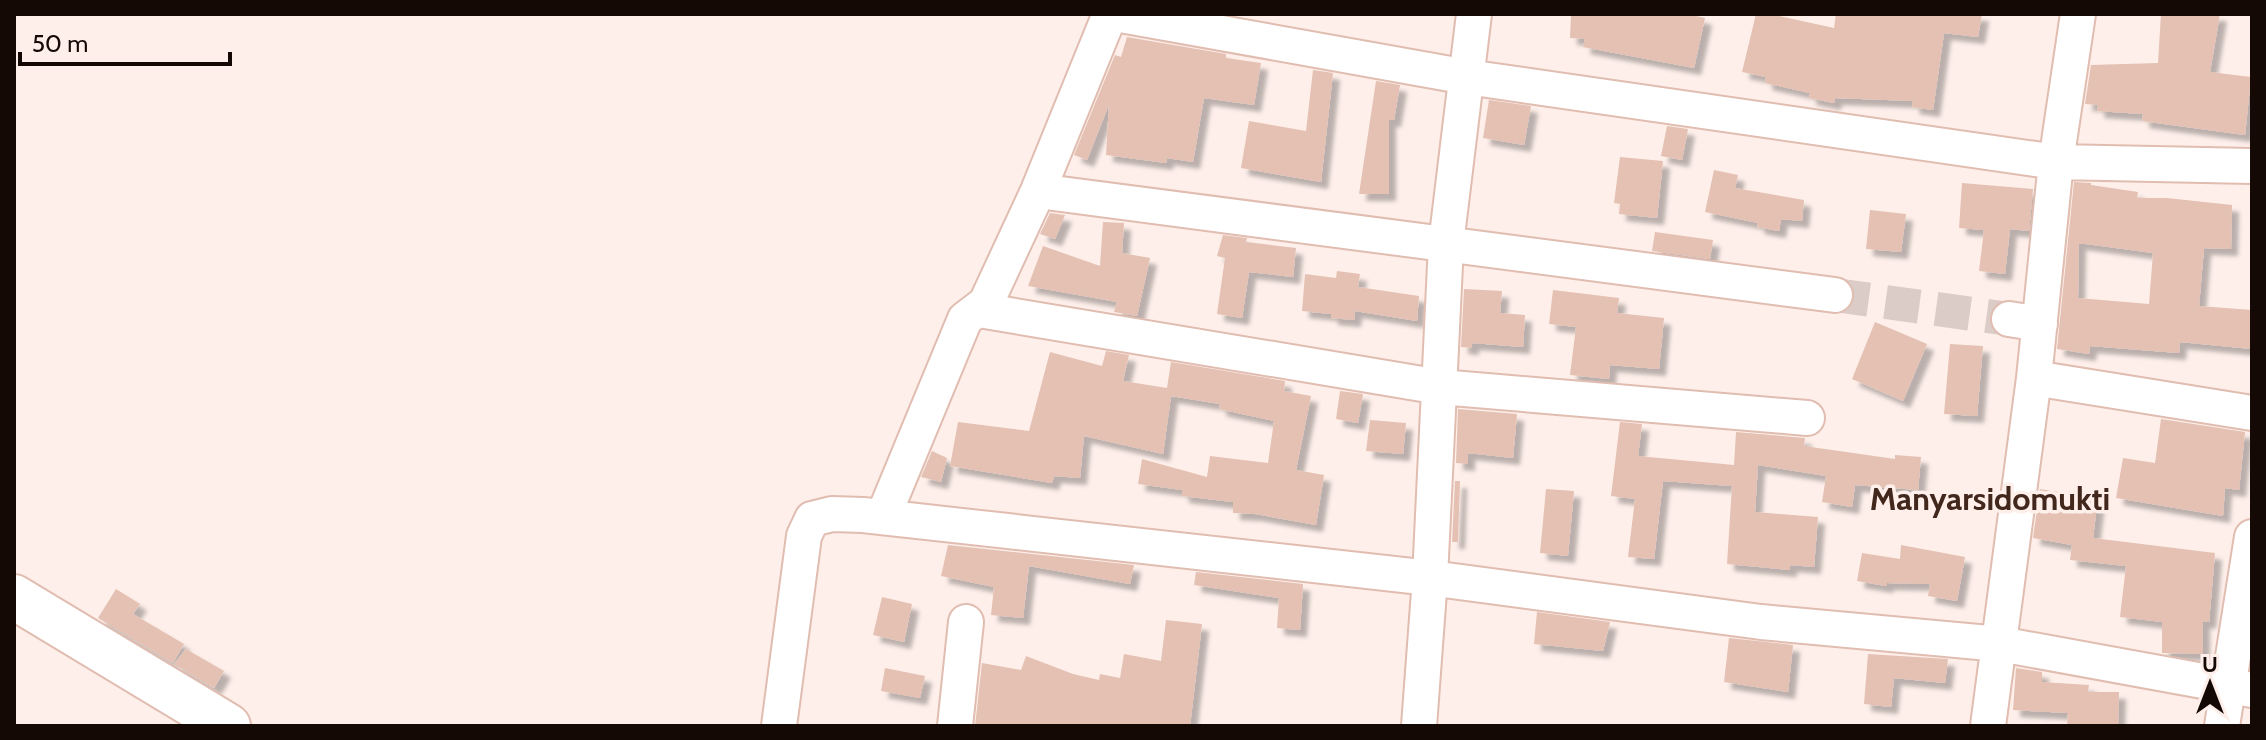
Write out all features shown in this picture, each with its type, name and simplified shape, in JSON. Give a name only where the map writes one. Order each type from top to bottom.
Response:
[{"type":"highway","points":[[14,597],[228,726]]},
{"type":"highway","points":[[14,629],[176,726]]},
{"type":"street","points":[[859,515],[965,319],[986,303],[1038,191],[1112,14],[1467,77],[2056,162],[2252,166]]},
{"type":"street","points":[[1419,726],[1430,578],[1446,244],[1474,14]]},
{"type":"street","points":[[1988,726],[2034,378],[2024,322],[2056,162],[2078,14]]},
{"type":"street","points":[[1038,191],[1835,295]]},
{"type":"street","points":[[979,310],[1440,387],[1807,418]]},
{"type":"street","points":[[2034,378],[2252,413]]},
{"type":"street","points":[[779,726],[804,536],[812,519],[859,515],[1430,578],[1776,624],[2000,644],[2240,688]]},
{"type":"street","points":[[2222,726],[2240,688],[2252,537]]},
{"type":"street","points":[[955,726],[966,622]]},
{"type":"building","points":[[1571,14],[1687,14],[1705,18],[1694,68],[1583,47],[1585,39],[1570,38]]},
{"type":"building","points":[[1756,14],[1770,14],[1834,28],[1836,14],[1982,14],[1978,37],[1944,33],[1933,110],[1912,107],[1913,101],[1835,98],[1834,103],[1809,98],[1810,93],[1765,83],[1766,77],[1742,72]]},
{"type":"building","points":[[2161,14],[2220,14],[2210,72],[2251,77],[2245,135],[2142,121],[2143,114],[2097,111],[2098,105],[2085,104],[2091,65],[2158,63]]},
{"type":"building","points":[[1127,37],[1261,63],[1254,105],[1204,98],[1193,162],[1167,158],[1166,163],[1106,155],[1109,104],[1087,160],[1074,155],[1115,55],[1121,57]]},
{"type":"building","points":[[1313,70],[1333,73],[1321,182],[1241,168],[1249,121],[1306,131]]},
{"type":"building","points":[[1376,81],[1400,85],[1394,120],[1389,120],[1389,194],[1359,194]]},
{"type":"building","points":[[1489,100],[1531,106],[1524,145],[1483,138]]},
{"type":"building","points":[[1667,126],[1688,129],[1682,160],[1661,156]]},
{"type":"building","points":[[1620,157],[1663,161],[1657,218],[1619,214],[1620,204],[1614,203]]},
{"type":"building","points":[[1714,170],[1738,175],[1735,188],[1804,200],[1802,221],[1781,219],[1779,231],[1757,227],[1758,223],[1705,212]]},
{"type":"building","points":[[2074,182],[2138,192],[2137,198],[2232,205],[2231,249],[2204,248],[2199,306],[2252,310],[2252,349],[2180,342],[2179,353],[2090,346],[2089,354],[2057,349]],"holes":[[[2079,243],[2153,253],[2149,304],[2078,298]]]},
{"type":"building","points":[[1962,183],[2033,189],[2029,231],[2010,229],[2005,274],[1979,271],[1984,230],[1959,228]]},
{"type":"building","points":[[1870,210],[1906,214],[1901,252],[1866,249]]},
{"type":"building","points":[[1050,213],[1065,215],[1055,239],[1040,234]]},
{"type":"building","points":[[1103,222],[1124,223],[1122,253],[1150,258],[1137,316],[1114,312],[1117,302],[1028,286],[1043,246],[1100,266]]},
{"type":"building","points":[[1655,232],[1713,240],[1710,259],[1652,251]]},
{"type":"building","points":[[1223,235],[1247,238],[1246,242],[1296,248],[1293,277],[1249,272],[1242,318],[1217,314],[1225,258],[1217,256]]},
{"type":"building","points":[[1337,271],[1360,274],[1358,287],[1419,296],[1417,321],[1355,311],[1354,320],[1302,311],[1305,274],[1336,278]]},
{"type":"building","points":[[1464,289],[1502,291],[1500,313],[1525,315],[1523,347],[1472,343],[1472,348],[1461,347]]},
{"type":"building","points":[[1553,290],[1619,298],[1617,313],[1664,318],[1659,369],[1610,365],[1609,379],[1570,375],[1576,327],[1549,324]]},
{"type":"building","points":[[1875,322],[1927,344],[1903,401],[1852,379]]},
{"type":"building","points":[[1950,344],[1983,346],[1977,416],[1944,414]]},
{"type":"building","points":[[1106,351],[1129,355],[1123,381],[1167,388],[1171,362],[1285,381],[1284,391],[1311,396],[1296,470],[1324,475],[1316,525],[1233,513],[1233,502],[1182,496],[1182,490],[1138,484],[1142,459],[1207,477],[1210,456],[1268,463],[1274,421],[1219,409],[1220,404],[1171,396],[1163,454],[1084,436],[1080,478],[1054,476],[1052,483],[950,466],[958,422],[1029,431],[1050,352],[1102,366]]},
{"type":"building","points":[[1340,391],[1363,394],[1358,423],[1336,419]]},
{"type":"building","points":[[1458,409],[1517,414],[1513,458],[1468,453],[1468,464],[1456,463]]},
{"type":"building","points":[[2161,419],[2245,432],[2239,490],[2225,488],[2223,516],[2116,498],[2123,458],[2155,463]]},
{"type":"building","points":[[1370,420],[1406,423],[1403,454],[1366,451]]},
{"type":"building","points":[[1620,422],[1642,424],[1638,456],[1734,465],[1736,432],[1805,438],[1804,446],[1895,459],[1895,455],[1921,457],[1918,490],[1855,485],[1852,507],[1822,502],[1826,476],[1758,465],[1755,512],[1818,517],[1814,567],[1790,565],[1790,570],[1727,564],[1732,486],[1663,481],[1654,559],[1628,557],[1635,499],[1611,496]]},
{"type":"building","points":[[932,451],[947,458],[941,482],[921,477]]},
{"type":"building","points":[[1455,481],[1460,481],[1458,542],[1452,542]]},
{"type":"building","points":[[1546,489],[1574,491],[1568,556],[1540,553]]},
{"type":"building","points":[[2040,489],[2098,498],[2093,538],[2215,553],[2209,622],[2203,621],[2203,654],[2162,653],[2162,622],[2120,617],[2126,566],[2070,560],[2072,545],[2033,538]]},
{"type":"building","points":[[948,545],[1134,565],[1130,584],[1029,566],[1023,618],[991,615],[994,587],[941,576]]},
{"type":"building","points":[[1901,545],[1965,557],[1957,601],[1928,596],[1930,584],[1887,583],[1886,586],[1857,581],[1862,553],[1900,559]]},
{"type":"building","points":[[1196,572],[1303,584],[1300,630],[1277,628],[1279,598],[1194,585]]},
{"type":"building","points":[[116,589],[140,604],[133,614],[184,644],[173,663],[98,618]]},
{"type":"building","points":[[882,597],[912,604],[904,642],[873,635]]},
{"type":"building","points":[[1537,612],[1610,622],[1603,651],[1534,644]]},
{"type":"building","points":[[1166,620],[1202,624],[1190,726],[975,726],[982,663],[1021,670],[1026,656],[1073,674],[1099,680],[1100,674],[1120,678],[1124,654],[1161,661]]},
{"type":"building","points":[[1729,638],[1793,645],[1788,692],[1724,682]]},
{"type":"building","points":[[186,649],[224,671],[214,688],[174,664]]},
{"type":"building","points":[[1868,654],[1948,659],[1945,683],[1894,678],[1891,707],[1864,704]]},
{"type":"building","points":[[885,668],[925,676],[920,698],[881,691]]},
{"type":"building","points":[[2016,668],[2042,672],[2042,682],[2089,685],[2088,692],[2119,692],[2118,726],[2067,726],[2068,713],[2013,710]]},
{"type":"tunnel","points":[[1835,295],[2009,319]]},
{"type":"district","name":"Manyarsidomukti","points":[[1990,499]]}]
